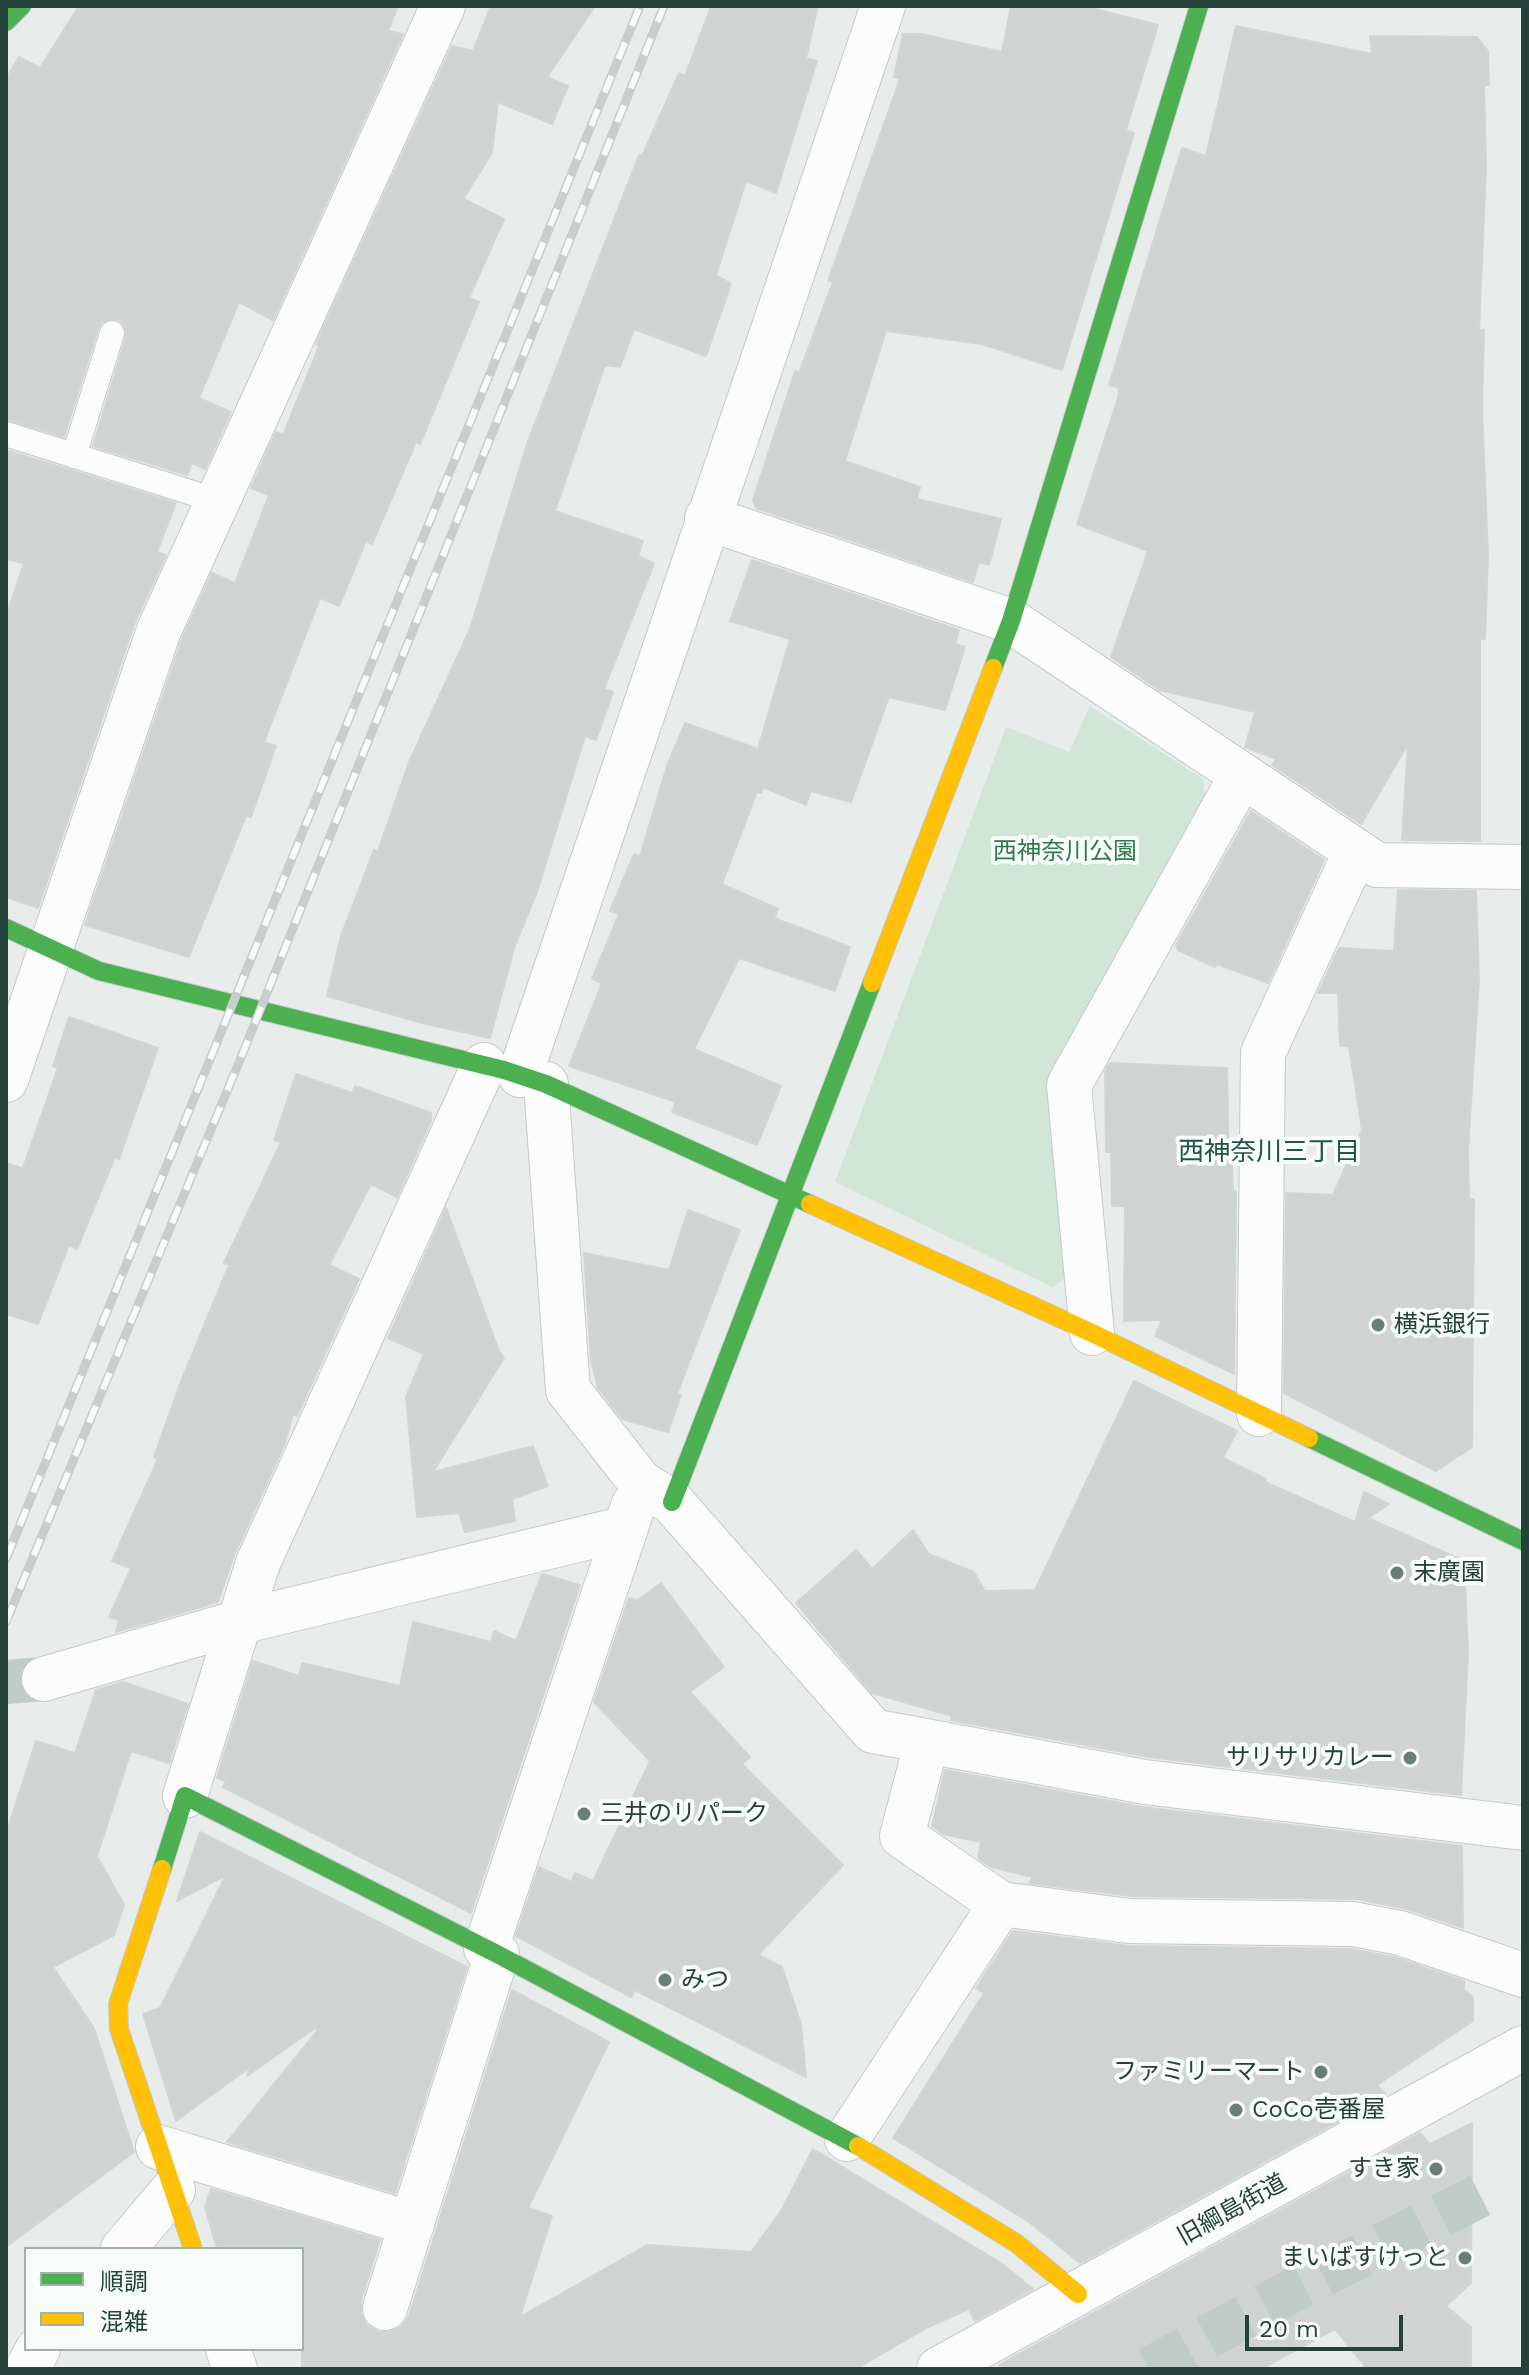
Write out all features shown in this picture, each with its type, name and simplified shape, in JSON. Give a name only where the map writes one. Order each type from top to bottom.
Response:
[{"type":"street","points":[[6,22],[22,6]]},
{"type":"street","points":[[6,1080],[159,630],[443,6]]},
{"type":"street","points":[[192,2247],[119,2029],[118,2004],[185,1796],[236,1623],[258,1563],[516,1075],[883,6]]},
{"type":"street","points":[[385,2308],[491,1951],[626,1528],[657,1492],[790,1195],[1011,621],[1199,6]]},
{"type":"street","points":[[707,518],[1011,621],[1377,865],[1523,867]]},
{"type":"street","points":[[1092,1333],[1069,1085],[1242,775]]},
{"type":"street","points":[[1259,1414],[1263,1053],[1356,851]]},
{"type":"street","points":[[6,928],[99,971],[516,1075],[790,1195],[1092,1333],[1523,1541]]},
{"type":"street","points":[[516,1075],[568,1390],[873,1731],[1145,1782],[1523,1828]]},
{"type":"street","points":[[44,1679],[236,1623],[626,1528]]},
{"type":"street","points":[[927,1741],[902,1836],[1001,1904],[1129,1921],[1353,1924],[1400,1933],[1523,1975]]},
{"type":"street","points":[[185,1796],[491,1951],[847,2139],[1016,2243],[1078,2294]]},
{"type":"street","points":[[847,2139],[1001,1904]]},
{"type":"street","name":"旧綱島街道","points":[[939,2369],[1523,2048]]},
{"type":"street","points":[[158,2147],[412,2224]]},
{"type":"street","points":[[125,2247],[173,2190]]},
{"type":"street","points":[[27,2369],[37,2351]]},
{"type":"lane","points":[[74,456],[112,333]]},
{"type":"lane","points":[[6,434],[218,501]]},
{"type":"green space","name":"西神奈川公園","points":[[1090,706],[1203,779],[1206,802],[1052,1085],[1069,1276],[1052,1287],[835,1182],[1006,727],[1069,752]]},
{"type":"building","points":[[79,6],[398,6],[388,31],[403,34],[273,320],[239,302],[199,398],[231,412],[205,469],[192,463],[187,475],[93,446],[126,337],[123,323],[116,319],[102,322],[98,329],[64,437],[6,419],[6,79],[19,57],[40,68]]},
{"type":"building","points":[[491,6],[595,6],[547,77],[568,86],[552,124],[498,102],[492,153],[463,199],[504,219],[469,298],[479,302],[420,444],[416,442],[372,544],[366,541],[339,606],[320,598],[264,742],[276,746],[251,817],[246,816],[189,957],[85,925],[182,639],[212,573],[235,583],[269,495],[251,488],[276,432],[283,435],[319,346],[316,344],[452,46],[473,51]]},
{"type":"building","points":[[711,6],[818,6],[806,58],[817,61],[776,193],[746,181],[716,275],[731,284],[706,356],[634,329],[620,367],[605,365],[555,511],[643,541],[638,556],[654,564],[604,689],[613,692],[596,740],[585,736],[538,889],[514,948],[490,1038],[426,1024],[327,996],[341,936],[374,850],[378,851],[409,762],[470,629],[528,441],[639,155],[642,156],[679,73],[685,76]]},
{"type":"building","points":[[1011,6],[1083,6],[1158,25],[1126,130],[1134,133],[1062,370],[982,344],[886,331],[845,461],[920,487],[917,499],[1001,519],[989,565],[979,562],[973,582],[756,508],[753,500],[795,371],[799,373],[833,282],[828,281],[900,79],[894,77],[903,34],[921,34],[1002,52]]},
{"type":"building","points":[[1236,26],[1372,54],[1370,36],[1477,37],[1488,51],[1489,85],[1484,85],[1486,168],[1479,330],[1484,330],[1482,408],[1488,555],[1485,639],[1480,639],[1480,841],[1402,840],[1408,744],[1361,824],[1272,765],[1276,759],[1245,747],[1255,712],[1159,690],[1111,657],[1148,551],[1077,524],[1118,398],[1119,388],[1109,385],[1182,148],[1206,156]]},
{"type":"building","points":[[6,450],[176,503],[157,552],[166,555],[135,622],[38,908],[6,897],[6,617],[24,563],[6,559]]},
{"type":"building","points":[[752,560],[959,630],[955,644],[965,647],[945,710],[889,697],[851,802],[811,791],[806,805],[763,787],[761,793],[757,792],[722,884],[778,909],[774,918],[850,947],[835,991],[739,958],[694,1049],[781,1086],[757,1145],[672,1112],[676,1102],[569,1066],[602,983],[592,979],[619,914],[610,911],[634,854],[640,856],[667,766],[685,723],[758,749],[790,639],[730,621]]},
{"type":"building","points":[[1251,811],[1324,860],[1268,983],[1217,964],[1215,967],[1178,950],[1176,945]]},
{"type":"building","points":[[1398,890],[1476,891],[1479,978],[1468,1150],[1469,1199],[1474,1199],[1472,1447],[1436,1471],[1284,1393],[1286,1193],[1333,1195],[1362,1130],[1349,1046],[1340,1046],[1338,993],[1318,993],[1339,948],[1394,951]]},
{"type":"building","points":[[69,1017],[158,1048],[119,1159],[115,1157],[77,1249],[69,1245],[38,1324],[6,1314],[6,1163],[23,1168],[58,1068],[53,1066]]},
{"type":"building","points":[[1110,1063],[1227,1068],[1229,1165],[1232,1165],[1233,1191],[1236,1191],[1234,1374],[1155,1336],[1162,1320],[1124,1321],[1125,1206],[1112,1206],[1111,1152],[1106,1152],[1105,1071]]},
{"type":"building","points":[[296,1074],[352,1093],[355,1086],[431,1113],[431,1121],[397,1197],[371,1184],[329,1265],[359,1279],[297,1416],[293,1414],[285,1443],[235,1553],[218,1602],[116,1632],[119,1620],[109,1617],[131,1568],[112,1561],[158,1459],[154,1457],[180,1384],[229,1265],[224,1263],[281,1142],[274,1140]]},
{"type":"building","points":[[446,1208],[504,1358],[433,1472],[533,1446],[548,1486],[512,1499],[515,1521],[465,1532],[459,1513],[417,1517],[406,1397],[424,1354],[388,1338]]},
{"type":"building","points":[[688,1210],[740,1230],[677,1394],[681,1395],[668,1432],[622,1419],[598,1388],[591,1359],[584,1253],[669,1270]]},
{"type":"building","points":[[1134,1381],[1237,1431],[1223,1458],[1266,1479],[1265,1482],[1355,1522],[1364,1492],[1389,1504],[1368,1518],[1464,1561],[1468,1652],[1461,1795],[1149,1757],[951,1720],[952,1716],[872,1693],[796,1603],[856,1550],[872,1569],[913,1530],[929,1554],[974,1572],[985,1591],[1035,1590]]},
{"type":"building","points":[[542,1574],[580,1585],[471,1913],[223,1787],[226,1781],[217,1778],[253,1661],[299,1676],[302,1663],[400,1686],[413,1622],[491,1642],[494,1631],[516,1641]]},
{"type":"building","points":[[661,1583],[724,1667],[690,1692],[750,1757],[742,1764],[843,1865],[758,1955],[782,1967],[801,2024],[806,2077],[635,1990],[631,1997],[516,1936],[539,1867],[571,1882],[575,1873],[593,1881],[650,1761],[594,1702],[629,1598],[638,1600]]},
{"type":"building","points":[[123,1682],[188,1704],[169,1763],[131,1751],[97,1856],[124,1905],[114,1935],[53,1967],[94,2028],[134,2152],[6,2247],[6,1834],[36,1741],[75,1753],[96,1690]]},
{"type":"building","points":[[945,1770],[1142,1807],[1462,1846],[1463,1928],[1408,1909],[1357,1899],[1131,1896],[1029,1883],[1033,1877],[991,1867],[978,1858],[981,1842],[943,1834],[932,1826]]},
{"type":"building","points":[[200,1832],[467,1967],[395,2193],[227,2142],[318,2030],[315,2028],[247,2076],[249,2068],[176,2121],[143,2014],[160,2008],[226,1875],[177,1901]]},
{"type":"building","points":[[1013,1931],[1128,1946],[1350,1949],[1394,1957],[1464,1981],[1464,1990],[1473,1997],[1473,2021],[1377,2085],[1386,2095],[1080,2263],[1029,2222],[893,2138],[984,1993],[976,1988]]},
{"type":"building","points":[[512,1990],[609,2042],[528,2208],[552,2216],[520,2317],[647,2245],[751,2252],[781,2211],[813,2149],[1001,2263],[1033,2289],[975,2321],[969,2309],[928,2327],[856,2369],[302,2369],[304,2247],[216,2247],[205,2207],[211,2189],[380,2240],[361,2300],[361,2314],[367,2325],[378,2332],[390,2332],[401,2327],[409,2316]]},
{"type":"building","points":[[1472,2123],[1471,2283],[1446,2306],[1471,2327],[1471,2369],[1367,2369],[1335,2329],[1261,2369],[1001,2369],[999,2365],[1420,2133],[1430,2144]]},
{"type":"tunnel","points":[[6,1682],[44,1679]]},
{"type":"tunnel","points":[[1149,2369],[1301,2286],[1485,2193]]},
{"type":"railway","points":[[6,1559],[640,6]]},
{"type":"railway","points":[[6,1622],[240,1060],[664,6]]},
{"type":"traffic: fast","points":[[6,22],[22,6]]},
{"type":"traffic: fast","points":[[993,668],[1011,621],[1199,6]]},
{"type":"traffic: fast","points":[[6,928],[99,971],[504,1070],[546,1084],[810,1204]]},
{"type":"traffic: fast","points":[[672,1502],[872,983]]},
{"type":"traffic: fast","points":[[1309,1438],[1523,1541]]},
{"type":"traffic: fast","points":[[162,1869],[185,1796],[497,1954],[858,2146]]},
{"type":"traffic: slow","points":[[872,983],[993,668]]},
{"type":"traffic: slow","points":[[810,1204],[1092,1333],[1309,1438]]},
{"type":"traffic: slow","points":[[162,1869],[118,2004],[119,2029],[192,2247]]},
{"type":"traffic: slow","points":[[858,2146],[1016,2243],[1078,2294]]},
{"type":"place","name":"横浜銀行","points":[[1378,1325]]},
{"type":"place","name":"末廣園","points":[[1397,1573]]},
{"type":"place","name":"サリサリカレー","points":[[1410,1758]]},
{"type":"place","name":"三井のリパーク","points":[[584,1814]]},
{"type":"place","name":"みつ","points":[[665,1980]]},
{"type":"place","name":"ファミリーマート","points":[[1321,2072]]},
{"type":"place","name":"CoCo壱番屋","points":[[1236,2110]]},
{"type":"place","name":"すき家","points":[[1436,2169]]},
{"type":"place","name":"まいばすけっと","points":[[1465,2258]]},
{"type":"district","name":"西神奈川三丁目","points":[[1269,1152]]}]
